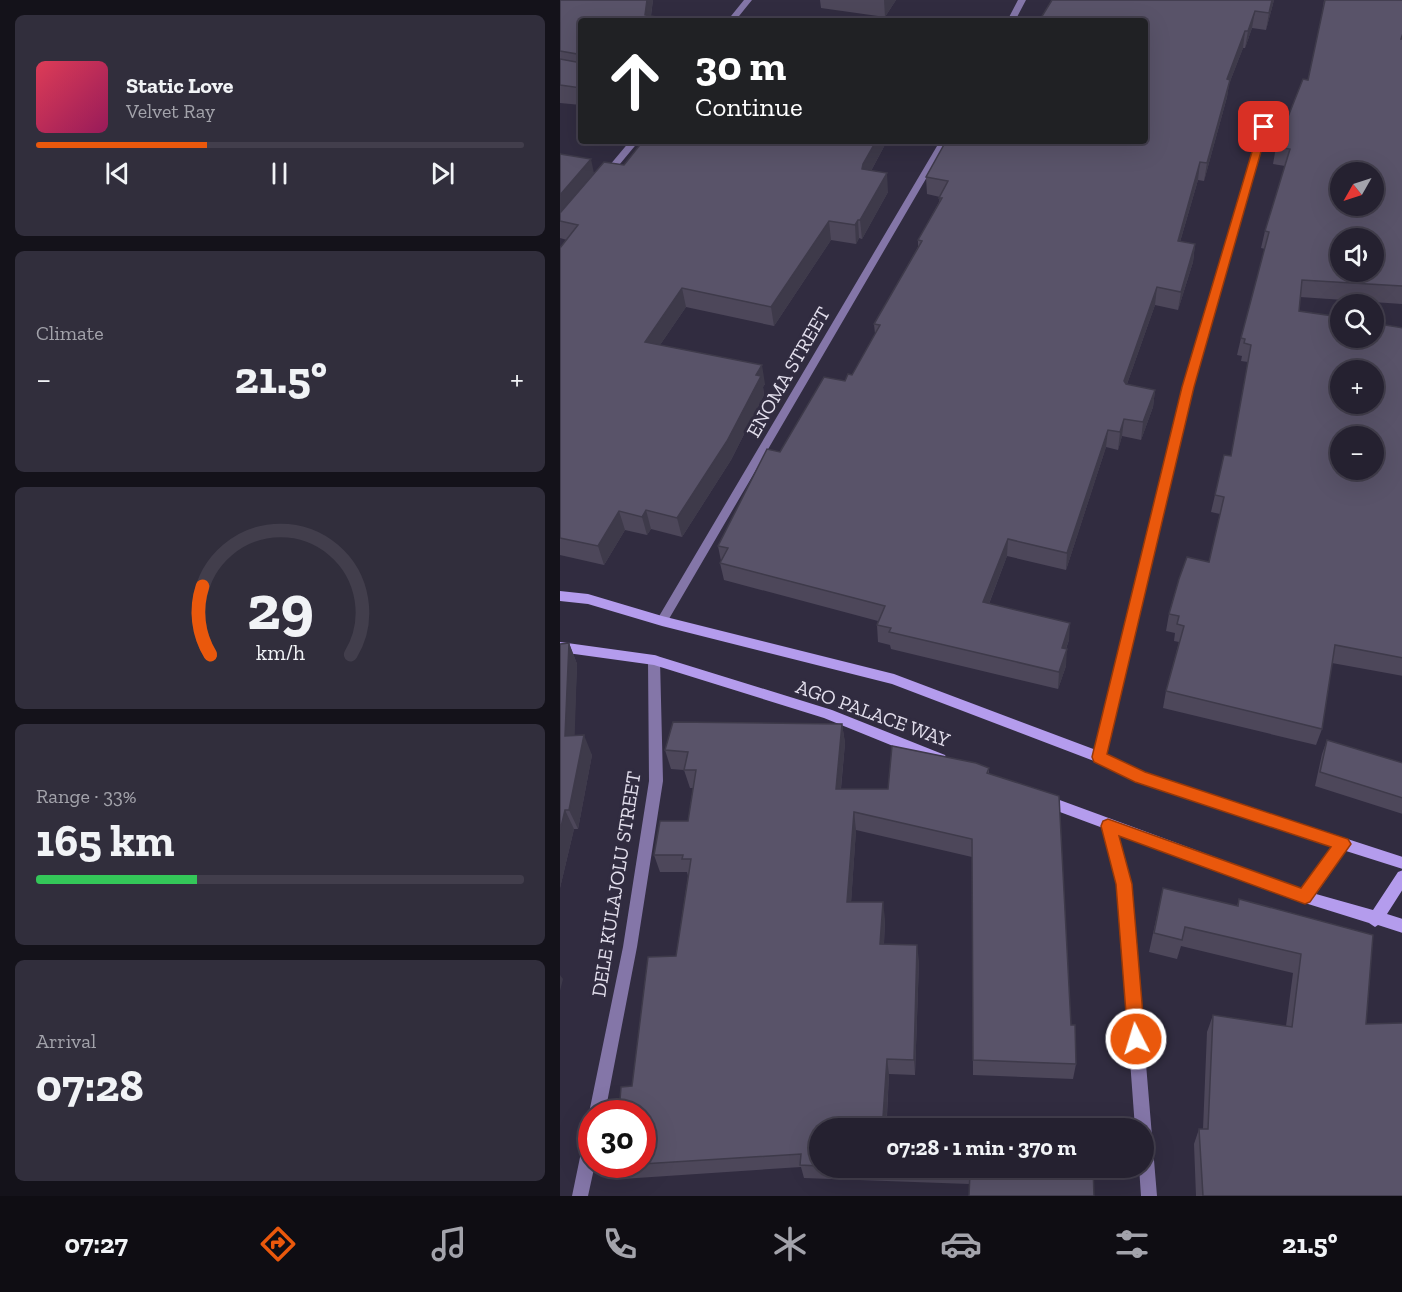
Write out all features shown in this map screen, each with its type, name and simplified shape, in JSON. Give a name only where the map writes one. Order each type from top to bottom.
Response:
[{"type":"main road","name":"AGO PALACE WAY","points":[[560,596],[588,599],[662,621],[894,679],[1099,757],[1140,777],[1403,864]]},
{"type":"main road","name":"AGO PALACE WAY","points":[[560,647],[654,660],[827,714],[957,766]]},
{"type":"main road","points":[[1033,796],[1108,826],[1305,897],[1375,920],[1403,926]]},
{"type":"main road","points":[[1305,897],[1343,844]]},
{"type":"main road","points":[[1375,920],[1403,876]]},
{"type":"street","points":[[733,18],[748,0]]},
{"type":"street","points":[[1013,18],[1022,0]]},
{"type":"street","points":[[1099,757],[1188,387],[1268,110]]},
{"type":"street","points":[[598,185],[632,144]]},
{"type":"street","name":"ENOMA STREET","points":[[662,621],[942,144]]},
{"type":"street","name":"DELE KULAJOLU STREET","points":[[600,1100],[630,947],[656,781],[654,660]]},
{"type":"street","points":[[1108,826],[1124,884],[1143,1118]]},
{"type":"street","points":[[580,1196],[584,1178]]},
{"type":"street","points":[[1148,1178],[1149,1196]]},
{"type":"building","points":[[560,0],[647,0],[645,15],[662,18],[578,18],[578,57],[577,54],[560,51]]},
{"type":"building","points":[[1052,0],[1272,0],[1269,13],[1255,11],[1248,31],[1245,31],[1227,79],[1230,80],[1207,163],[1200,162],[1178,241],[1195,244],[1181,292],[1157,287],[1124,381],[1126,384],[1155,390],[1143,422],[1124,419],[1120,432],[1108,430],[1067,553],[1008,539],[983,602],[1070,623],[1062,648],[1067,649],[1059,672],[889,632],[891,628],[877,625],[885,606],[720,563],[728,548],[718,546],[767,449],[780,452],[824,377],[845,381],[848,374],[852,375],[880,325],[874,324],[922,241],[918,240],[942,198],[939,198],[948,181],[926,177],[944,144],[1148,144],[1148,18],[1041,18]]},
{"type":"building","points":[[1325,0],[1403,0],[1401,39],[1403,39],[1403,286],[1336,282],[1384,282],[1384,228],[1330,228],[1330,282],[1302,280],[1299,311],[1330,316],[1330,348],[1384,348],[1384,325],[1403,328],[1403,658],[1335,645],[1322,729],[1166,691],[1184,626],[1177,624],[1179,616],[1169,614],[1179,579],[1187,557],[1209,562],[1224,497],[1215,495],[1224,455],[1231,456],[1251,345],[1244,343],[1245,339],[1241,338],[1269,232],[1265,231],[1290,149],[1276,147],[1303,79],[1308,80]]},
{"type":"building","points":[[560,59],[578,61],[578,88],[560,85]]},
{"type":"building","points":[[641,144],[874,144],[862,169],[887,173],[855,225],[829,221],[771,307],[682,288],[645,342],[762,365],[756,375],[761,376],[727,441],[677,518],[646,510],[642,517],[619,511],[598,546],[560,538],[560,248],[578,225],[560,221],[560,213],[604,162],[624,165]]},
{"type":"building","points":[[560,154],[591,159],[560,195]]},
{"type":"building","points":[[569,643],[565,736],[584,735],[569,810],[565,810],[560,831],[560,644]]},
{"type":"building","points":[[673,722],[842,724],[836,789],[888,789],[892,746],[976,763],[989,768],[987,773],[1059,796],[1071,1025],[1075,1025],[1076,1064],[973,1060],[972,839],[854,812],[847,902],[883,902],[880,944],[917,945],[914,1060],[887,1059],[883,1117],[909,1118],[809,1118],[809,1165],[800,1165],[801,1154],[656,1163],[656,1100],[620,1100],[621,1087],[632,1086],[648,957],[676,956],[691,859],[682,859],[683,855],[654,855],[660,821],[688,821],[696,770],[684,770],[688,752],[665,750]]},
{"type":"building","points":[[1327,740],[1403,763],[1403,798],[1320,772]]},
{"type":"building","points":[[1163,888],[1238,906],[1239,899],[1373,935],[1366,1024],[1403,1023],[1403,1196],[1203,1196],[1199,1129],[1208,1129],[1213,1015],[1292,1027],[1301,954],[1185,927],[1182,940],[1154,933]]},
{"type":"building","points":[[970,1178],[1093,1178],[1094,1196],[969,1196]]},
{"type":"route","points":[[1136,1039],[1124,884],[1108,826],[1305,897],[1343,844],[1140,777],[1099,757],[1188,387],[1264,127]]}]
